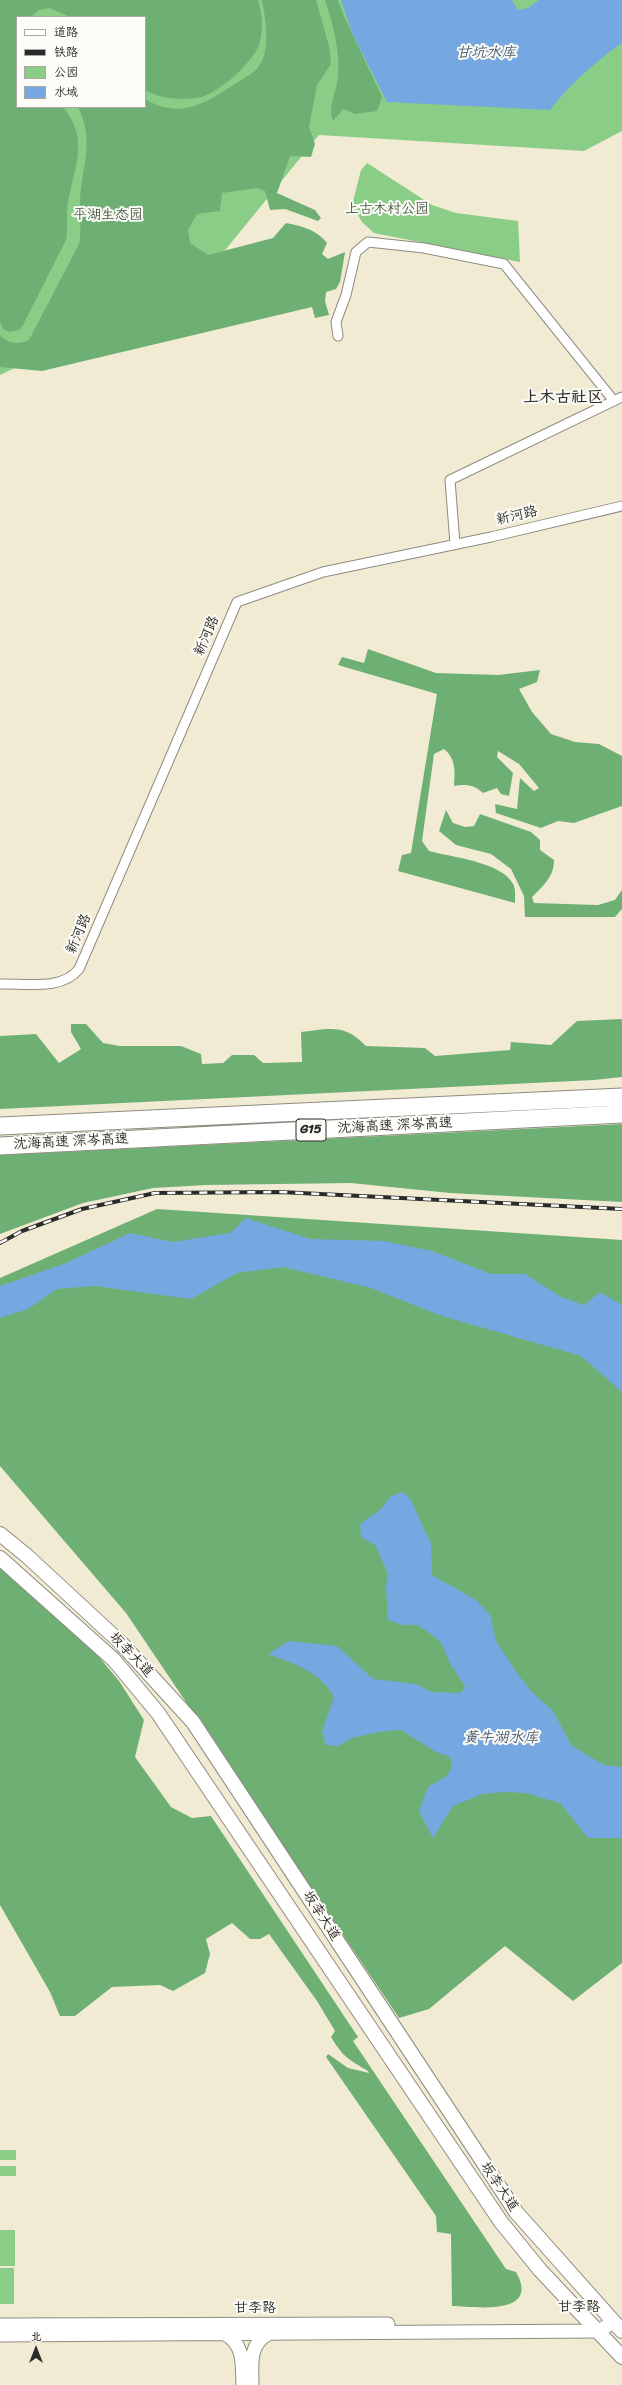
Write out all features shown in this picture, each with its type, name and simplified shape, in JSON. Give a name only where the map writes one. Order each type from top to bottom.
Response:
[{"type":"highway","points":[[482,1103],[622,1090]]},
{"type":"highway","name":"沈海高速 深岑高速","points":[[0,1126],[622,1097]]},
{"type":"highway","name":"沈海高速 深岑高速","points":[[0,1146],[622,1114]]},
{"type":"main road","name":"坂李大道","points":[[0,1534],[27,1556],[121,1643],[193,1722],[516,2212],[618,2327]]},
{"type":"main road","name":"坂李大道","points":[[0,1558],[114,1660],[158,1713],[501,2222],[540,2270],[622,2356]]},
{"type":"main road","name":"甘李路","points":[[0,2325],[618,2327]]},
{"type":"main road","name":"甘李路","points":[[0,2335],[268,2334],[594,2327]]},
{"type":"main road","points":[[225,2334],[236,2342],[241,2353],[243,2385]]},
{"type":"main road","points":[[252,2385],[252,2359],[254,2346],[268,2334]]},
{"type":"street","points":[[338,336],[336,322],[346,295],[356,252],[368,242],[424,248],[504,264],[618,399],[450,480],[455,544]]},
{"type":"street","name":"新河路","points":[[0,984],[59,982],[71,978],[79,969],[237,602],[323,572],[622,506]]},
{"type":"green space","name":"平湖生态园","points":[[0,0],[622,0],[622,131],[584,151],[319,135],[222,254],[25,363],[0,375]]},
{"type":"green space","points":[[0,0],[258,0],[261,11],[262,34],[256,52],[243,68],[217,90],[201,97],[187,99],[165,97],[146,90],[146,16],[68,16],[49,8],[39,10],[32,16],[16,16],[16,108],[64,108],[72,120],[77,133],[78,146],[67,213],[66,240],[23,325],[19,330],[9,332],[3,329],[0,322]]},
{"type":"green space","points":[[262,0],[316,0],[329,46],[331,64],[317,85],[309,127],[315,144],[311,157],[290,156],[277,193],[315,210],[321,218],[318,221],[285,209],[270,210],[265,191],[258,188],[222,193],[220,211],[197,214],[188,230],[190,243],[208,255],[273,238],[286,223],[303,227],[314,232],[327,243],[322,254],[328,259],[345,252],[340,282],[336,289],[326,292],[325,301],[329,315],[315,318],[312,307],[42,371],[0,367],[0,335],[13,343],[21,343],[29,340],[79,244],[81,188],[87,143],[86,131],[78,108],[146,108],[146,99],[170,108],[181,108],[203,103],[251,74],[260,65],[266,47]]},
{"type":"green space","points":[[325,0],[338,0],[343,14],[382,97],[377,111],[355,114],[343,109],[333,121],[331,110],[338,76],[338,57],[333,28]]},
{"type":"green space","name":"上古木村公园","points":[[367,163],[432,205],[456,213],[518,221],[520,262],[374,233],[362,222],[352,205],[361,170]]},
{"type":"green space","points":[[368,649],[436,673],[498,675],[540,670],[537,682],[519,689],[532,712],[551,734],[575,742],[599,744],[622,756],[622,806],[574,823],[558,821],[541,828],[496,813],[495,804],[517,809],[520,778],[534,791],[539,788],[519,764],[498,751],[497,757],[513,773],[509,796],[501,794],[497,788],[483,793],[470,786],[454,786],[453,761],[444,749],[434,754],[422,841],[429,851],[462,858],[487,865],[498,870],[513,884],[515,891],[515,903],[398,871],[402,855],[411,853],[437,694],[338,665],[342,657],[364,663]]},
{"type":"green space","points":[[446,810],[453,823],[465,827],[474,826],[480,814],[531,832],[540,840],[540,850],[554,860],[554,866],[547,881],[532,897],[534,903],[598,905],[615,900],[622,890],[622,909],[615,917],[525,917],[524,896],[511,869],[491,854],[456,845],[439,831]]},
{"type":"green space","points":[[622,1019],[622,1077],[594,1080],[0,1109],[0,1036],[36,1034],[59,1063],[81,1049],[71,1032],[71,1024],[86,1024],[103,1043],[120,1046],[181,1046],[201,1054],[202,1064],[223,1063],[232,1055],[254,1055],[263,1063],[302,1062],[301,1032],[329,1029],[336,1029],[351,1034],[366,1046],[425,1048],[435,1056],[510,1050],[511,1042],[551,1045],[577,1021]]},
{"type":"green space","points":[[622,1124],[622,1202],[450,1193],[351,1183],[206,1185],[153,1188],[83,1203],[0,1234],[0,1155]]},
{"type":"green space","points":[[157,1209],[622,1240],[622,1963],[573,2001],[505,1946],[429,2009],[399,2018],[126,1613],[0,1466],[0,1278]]},
{"type":"green space","points":[[0,1567],[84,1639],[119,1681],[144,1720],[135,1757],[171,1807],[192,1818],[211,1816],[358,2037],[353,2041],[506,2269],[516,2272],[521,2286],[520,2296],[513,2302],[502,2306],[489,2307],[452,2306],[451,2234],[437,2232],[436,2216],[326,2057],[328,2054],[348,2068],[369,2073],[346,2057],[339,2049],[331,2037],[335,2031],[317,2001],[269,1934],[260,1939],[250,1939],[232,1923],[206,1939],[210,1954],[205,1973],[173,1991],[160,1985],[112,1987],[75,2016],[60,2016],[50,1992],[0,1905]]},
{"type":"green space","points":[[0,2150],[16,2150],[16,2160],[0,2160]]},
{"type":"green space","points":[[0,2166],[16,2166],[16,2176],[0,2176]]},
{"type":"green space","points":[[0,2230],[15,2230],[15,2266],[0,2266]]},
{"type":"green space","points":[[0,2268],[14,2268],[14,2304],[0,2304]]},
{"type":"water","name":"甘坑水库","points":[[341,0],[512,0],[518,10],[528,8],[539,0],[622,0],[622,43],[583,74],[550,110],[387,102],[352,33]]},
{"type":"water","points":[[246,1218],[310,1239],[384,1241],[432,1251],[491,1274],[525,1274],[561,1297],[584,1305],[600,1292],[622,1305],[622,1392],[581,1356],[442,1316],[371,1288],[283,1267],[237,1273],[191,1299],[95,1286],[57,1289],[28,1309],[0,1318],[0,1286],[64,1264],[130,1233],[173,1242],[230,1233]]},
{"type":"water","name":"黄牛湖水库","points":[[403,1492],[411,1500],[431,1544],[432,1575],[476,1600],[490,1615],[496,1641],[517,1673],[532,1692],[553,1711],[572,1746],[604,1765],[622,1767],[622,1838],[588,1838],[560,1803],[526,1793],[505,1792],[482,1794],[453,1806],[433,1838],[419,1811],[428,1787],[447,1776],[452,1766],[450,1757],[436,1752],[401,1730],[378,1732],[352,1738],[339,1746],[326,1745],[322,1732],[334,1697],[322,1681],[314,1675],[296,1665],[268,1654],[289,1641],[337,1646],[373,1679],[416,1684],[432,1692],[461,1693],[465,1686],[451,1665],[440,1641],[418,1625],[402,1625],[388,1620],[386,1587],[388,1574],[376,1546],[361,1537],[360,1524],[381,1509],[391,1496]]},
{"type":"railway","points":[[0,1243],[22,1231],[82,1209],[155,1193],[280,1192],[622,1209]]},
{"type":"district","name":"上木古社区","points":[[563,398]]}]
